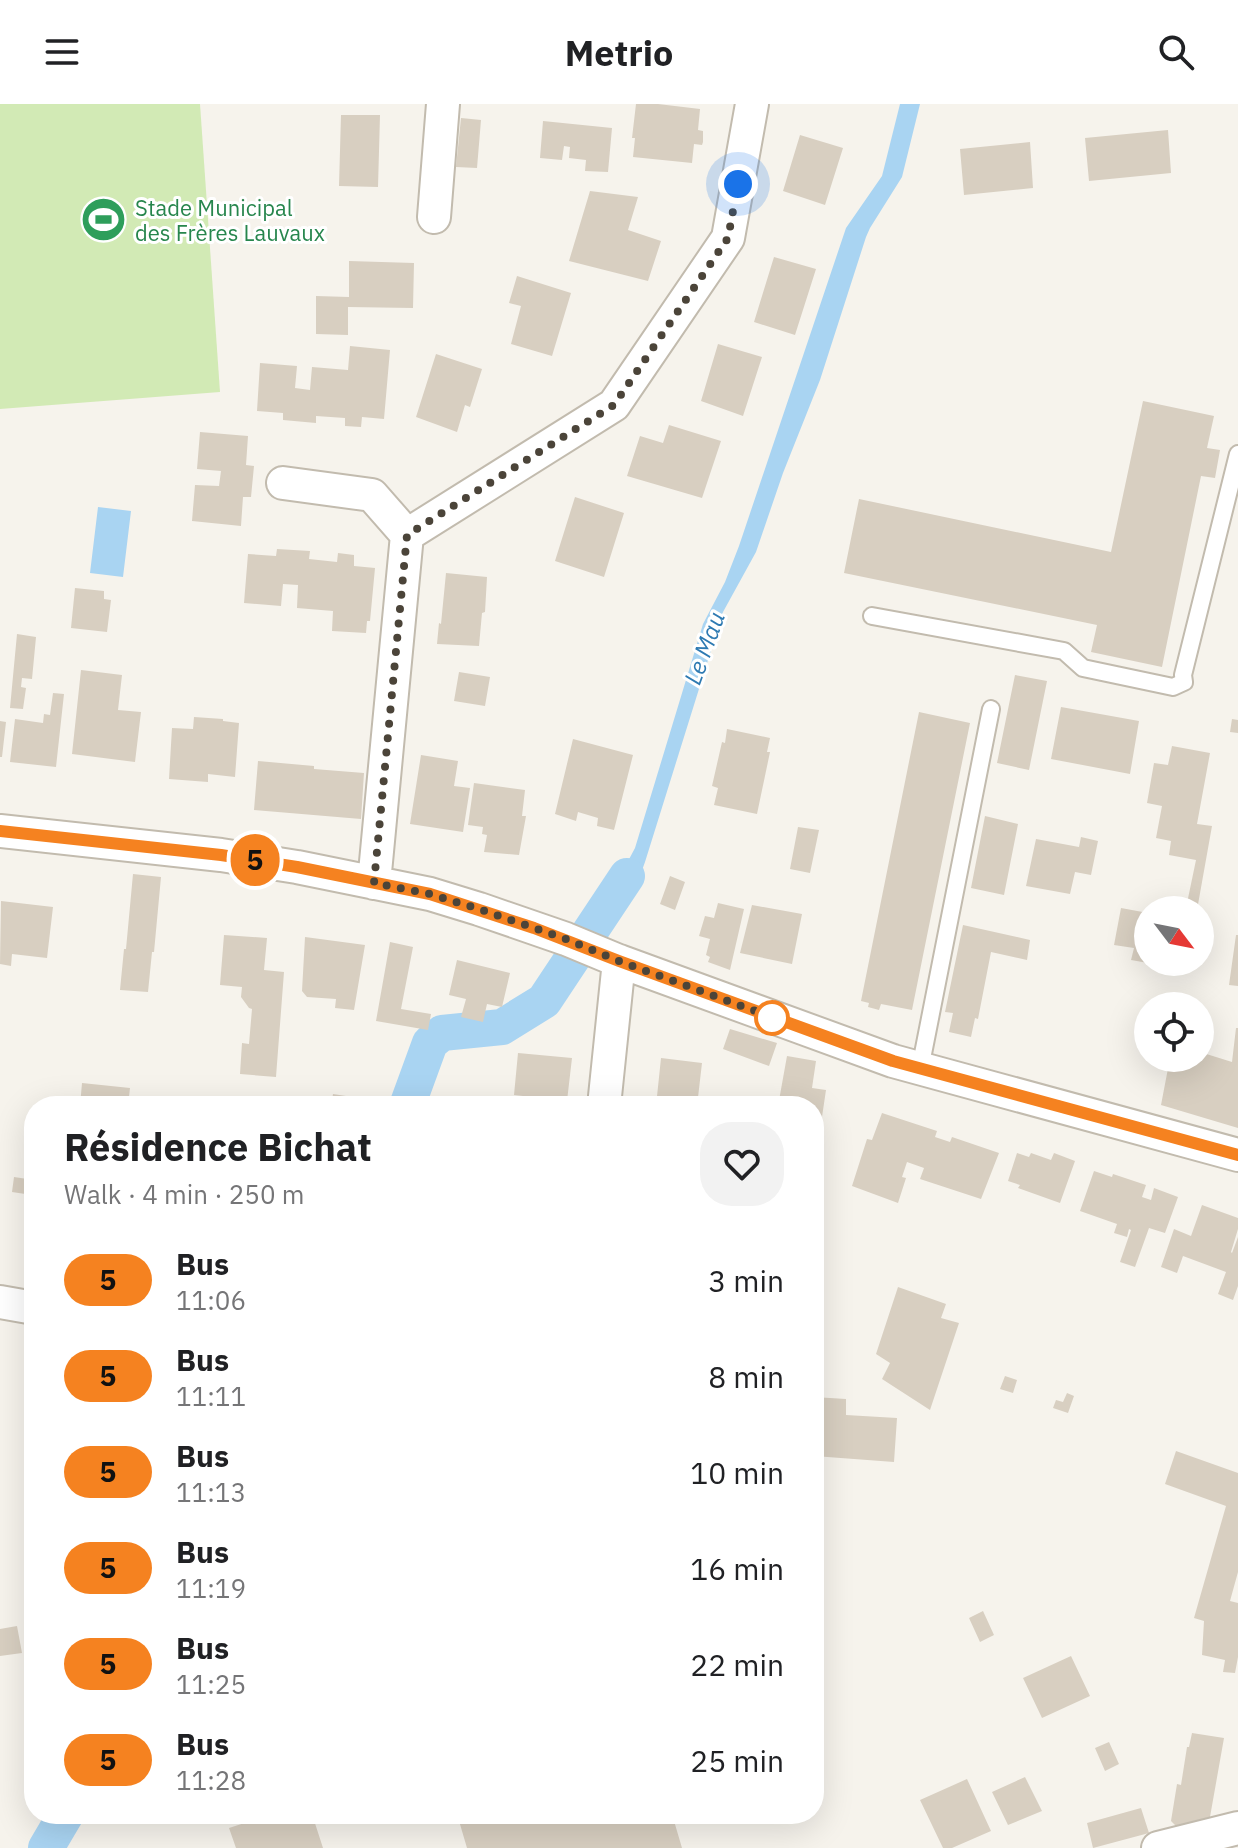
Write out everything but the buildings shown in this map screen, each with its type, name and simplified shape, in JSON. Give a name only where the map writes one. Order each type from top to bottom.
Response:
[{"type":"street","points":[[434,217],[443,104]]},
{"type":"street","points":[[407,535],[614,405],[728,238],[752,104]]},
{"type":"street","points":[[283,483],[372,495],[407,535],[374,883]]},
{"type":"street","points":[[0,831],[221,855],[430,894],[479,909],[893,1061],[1238,1155]]},
{"type":"street","points":[[592,950],[603,1096]]},
{"type":"street","points":[[0,1302],[24,1306]]},
{"type":"street","points":[[1158,1848],[1238,1828]]},
{"type":"lane","points":[[872,616],[1064,651],[1083,668],[1173,687],[1184,682],[1183,675],[1237,464]]},
{"type":"lane","points":[[920,1069],[991,709]]},
{"type":"green space","name":"Stade Municipal des Frères Lauvaux","points":[[0,104],[200,104],[220,392],[0,409]]},
{"type":"water","points":[[900,104],[920,104],[902,177],[866,237],[820,380],[756,552],[723,612],[633,895],[612,922],[591,913],[619,878],[635,848],[703,624],[739,546],[846,228],[882,176]]},
{"type":"water","points":[[98,507],[131,511],[123,577],[90,573]]},
{"type":"waterway","name":"Le Mau","points":[[411,1096],[430,1043],[442,1033],[502,1027],[544,1001],[627,876]]},
{"type":"waterway","name":"Le Mau","points":[[46,1848],[60,1824]]},
{"type":"bus line","name":"5","points":[[0,831],[221,855],[430,894],[566,939],[893,1061],[1238,1155]]},
{"type":"place","name":"Stade Municipal des Frères Lauvaux","points":[[104,220]]},
{"type":"route","points":[[738,184],[728,238],[614,405],[407,535],[374,883],[430,894],[479,909],[777,1019],[772,1018]]}]
